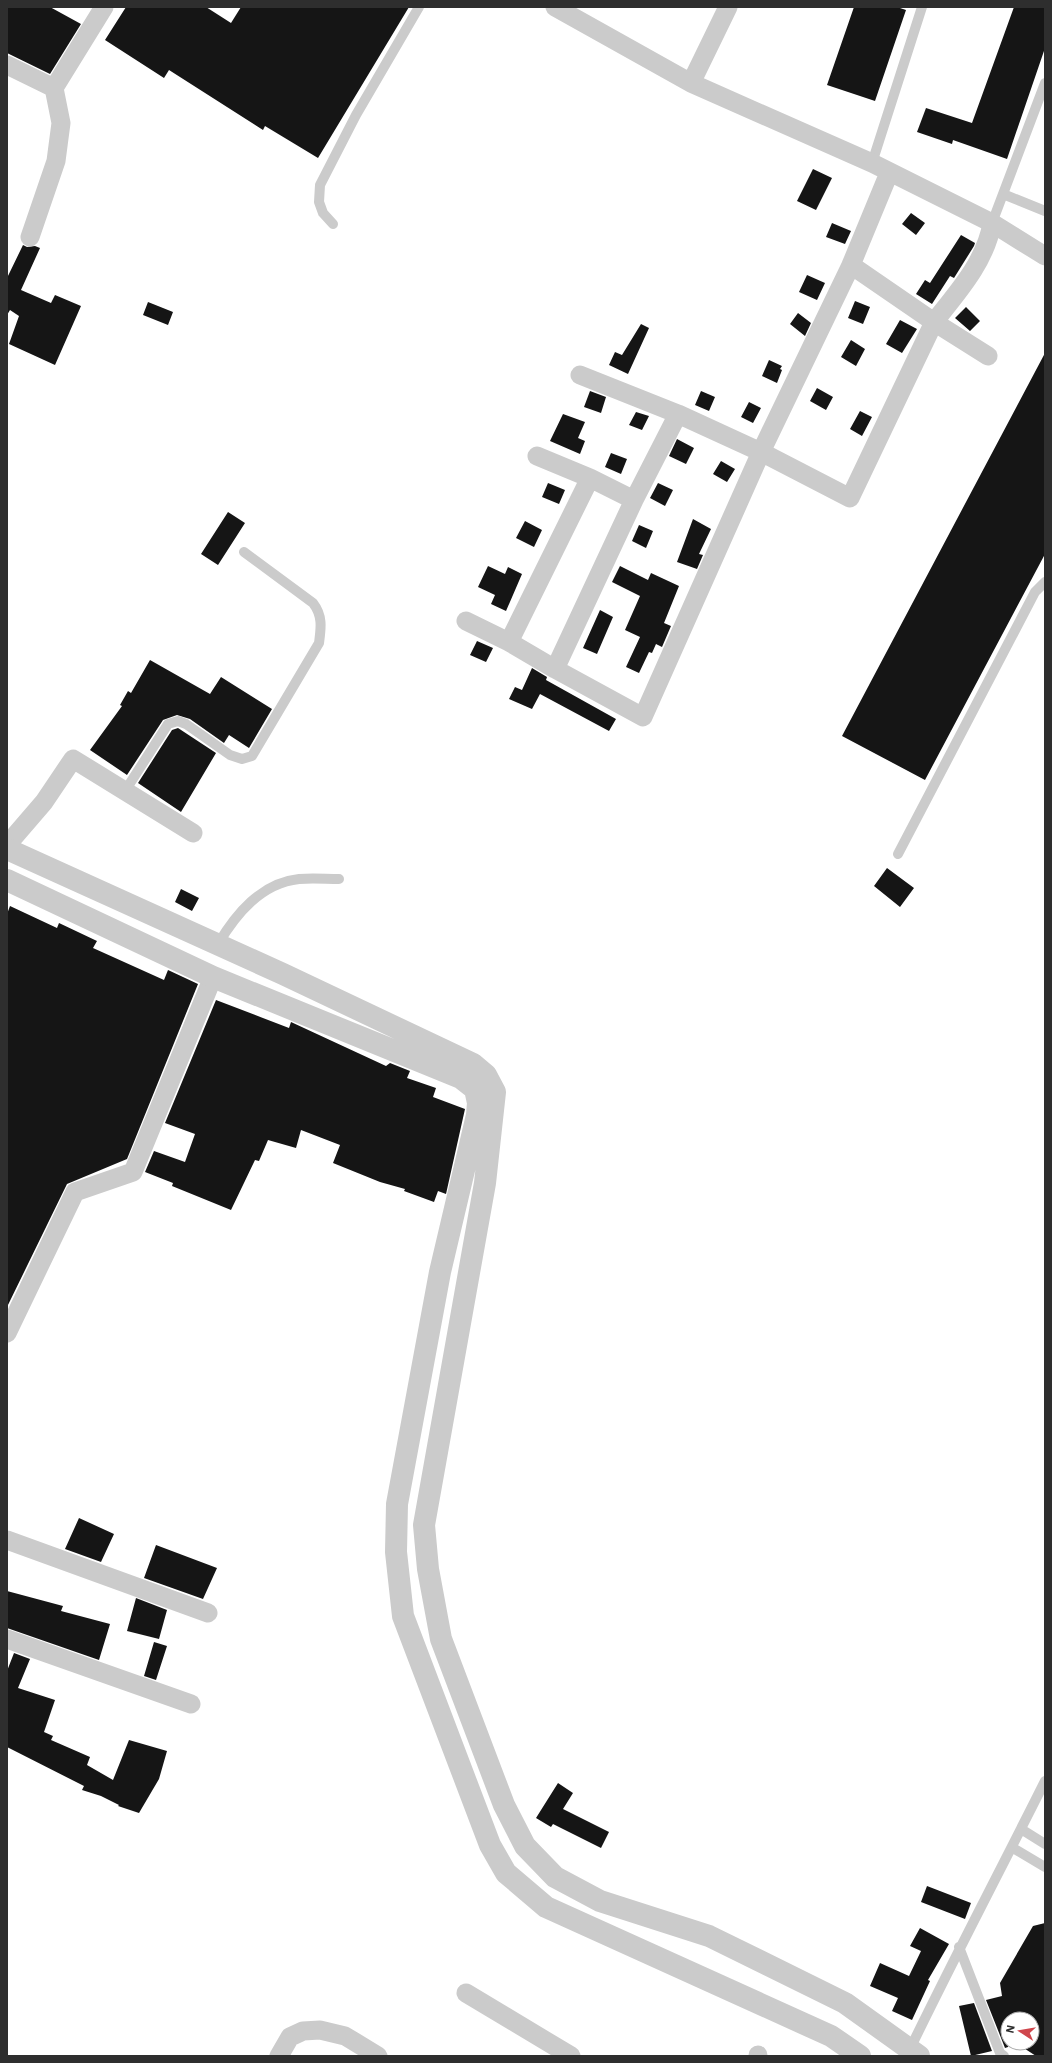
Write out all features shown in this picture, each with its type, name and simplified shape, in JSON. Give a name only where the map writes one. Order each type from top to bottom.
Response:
[{"type":"street","points":[[30,237],[56,161],[61,123],[54,88],[104,7]]},
{"type":"street","points":[[555,7],[691,83],[872,163],[889,173],[992,223],[1045,256]]},
{"type":"street","points":[[691,83],[728,7]]},
{"type":"street","points":[[7,65],[54,88]]},
{"type":"street","points":[[466,621],[509,642],[643,717],[761,452],[851,265],[889,173]]},
{"type":"street","points":[[580,375],[678,414],[761,452],[850,498],[934,322],[962,286],[975,265],[990,235],[992,223]]},
{"type":"street","points":[[851,265],[934,322],[988,356]]},
{"type":"street","points":[[555,669],[634,500],[678,414]]},
{"type":"street","points":[[536,456],[590,478],[634,500]]},
{"type":"street","points":[[509,642],[590,478]]},
{"type":"street","points":[[7,845],[44,802],[73,759],[194,833]]},
{"type":"street","points":[[7,849],[218,944],[473,1064],[486,1075],[495,1092],[485,1183],[424,1525],[428,1569],[441,1639],[504,1805],[525,1846],[555,1877],[600,1901],[709,1936],[845,2003],[912,2054]]},
{"type":"street","points":[[7,880],[213,977],[422,1060],[467,1081],[476,1089],[478,1102],[477,1115],[440,1272],[397,1504],[396,1552],[403,1616],[490,1845],[506,1873],[546,1907],[831,2036],[860,2056]]},
{"type":"street","points":[[124,936],[136,907]]},
{"type":"street","points":[[7,1332],[75,1192],[133,1172],[213,977]]},
{"type":"street","points":[[7,1540],[208,1613]]},
{"type":"street","points":[[7,1639],[191,1704]]},
{"type":"street","points":[[466,1993],[571,2056]]},
{"type":"street","points":[[279,2056],[290,2037],[303,2031],[320,2030],[345,2036],[378,2056]]},
{"type":"lane","points":[[334,224],[323,213],[319,202],[320,185],[356,115],[419,7]]},
{"type":"lane","points":[[872,163],[922,7]]},
{"type":"lane","points":[[992,223],[1045,83]]},
{"type":"lane","points":[[1003,194],[1045,211]]},
{"type":"lane","points":[[125,791],[168,724],[178,721],[186,724],[230,755],[242,759],[252,756],[319,643],[321,628],[320,612],[313,603],[244,552]]},
{"type":"lane","points":[[898,854],[1035,592],[1045,582]]},
{"type":"lane","points":[[218,944],[244,907],[263,892],[282,883],[299,879],[339,879]]},
{"type":"lane","points":[[912,2054],[959,1947],[1013,1848],[1045,1781]]},
{"type":"lane","points":[[1022,1828],[1045,1844]]},
{"type":"lane","points":[[1013,1848],[1045,1868]]},
{"type":"lane","points":[[959,1947],[1000,2053],[1004,2056]]},
{"type":"building","points":[[7,7],[50,7],[81,24],[50,74],[7,53]]},
{"type":"building","points":[[126,7],[206,7],[231,23],[241,7],[409,7],[318,158],[265,126],[263,130],[169,70],[164,78],[105,40]]},
{"type":"building","points":[[854,7],[897,7],[906,10],[875,101],[827,85]]},
{"type":"building","points":[[1014,7],[1045,7],[1045,48],[1007,159],[953,140],[952,144],[917,132],[926,108],[972,123]]},
{"type":"building","points":[[813,169],[832,178],[816,210],[797,201]]},
{"type":"building","points":[[911,213],[925,223],[916,235],[902,224]]},
{"type":"building","points":[[832,223],[851,231],[845,244],[826,237]]},
{"type":"building","points":[[961,235],[975,243],[974,246],[954,278],[950,276],[932,304],[916,294],[925,280],[930,283]]},
{"type":"building","points":[[23,245],[27,247],[35,246],[40,248],[21,290],[51,303],[55,295],[81,306],[55,365],[9,344],[19,316],[10,310],[7,315],[7,278]]},
{"type":"building","points":[[807,275],[825,283],[817,300],[799,292]]},
{"type":"building","points":[[855,301],[870,307],[863,324],[848,318]]},
{"type":"building","points":[[148,302],[173,312],[168,325],[143,315]]},
{"type":"building","points":[[966,307],[980,321],[970,331],[955,318]]},
{"type":"building","points":[[798,313],[811,323],[805,336],[790,324]]},
{"type":"building","points":[[900,320],[917,329],[902,353],[886,344]]},
{"type":"building","points":[[641,324],[649,328],[628,374],[609,365],[615,352],[622,355]]},
{"type":"building","points":[[851,340],[865,349],[856,366],[841,357]]},
{"type":"building","points":[[1045,353],[1045,554],[925,780],[842,736]]},
{"type":"building","points":[[769,360],[782,366],[777,383],[762,376]]},
{"type":"building","points":[[817,388],[833,397],[826,410],[810,401]]},
{"type":"building","points":[[590,391],[606,397],[601,413],[584,407]]},
{"type":"building","points":[[701,391],[715,397],[709,411],[695,405]]},
{"type":"building","points":[[749,402],[761,408],[753,423],[741,417]]},
{"type":"building","points":[[860,411],[872,417],[862,436],[850,429]]},
{"type":"building","points":[[636,412],[649,416],[642,430],[629,425]]},
{"type":"building","points":[[563,414],[585,422],[578,438],[585,441],[580,454],[550,441]]},
{"type":"building","points":[[677,439],[694,448],[686,464],[669,456]]},
{"type":"building","points":[[611,453],[627,459],[621,474],[605,467]]},
{"type":"building","points":[[721,461],[735,469],[727,482],[713,474]]},
{"type":"building","points":[[548,483],[565,490],[559,504],[542,497]]},
{"type":"building","points":[[658,483],[673,490],[665,506],[650,498]]},
{"type":"building","points":[[228,512],[245,523],[218,565],[201,554]]},
{"type":"building","points":[[693,519],[711,529],[699,554],[703,555],[697,569],[677,562]]},
{"type":"building","points":[[525,521],[542,530],[534,547],[516,538]]},
{"type":"building","points":[[639,525],[653,531],[646,548],[632,541]]},
{"type":"building","points":[[488,566],[505,574],[508,567],[522,574],[506,611],[491,604],[495,595],[478,587]]},
{"type":"building","points":[[620,566],[648,580],[651,573],[679,586],[664,623],[671,626],[662,647],[656,644],[652,653],[649,652],[639,673],[626,667],[640,637],[625,630],[640,596],[612,582]]},
{"type":"building","points":[[600,610],[613,617],[597,654],[583,648]]},
{"type":"building","points":[[477,641],[493,648],[486,662],[470,655]]},
{"type":"building","points":[[150,660],[210,694],[221,677],[272,709],[249,748],[229,735],[224,743],[190,719],[177,715],[163,720],[127,775],[90,750],[122,706],[120,705],[128,691],[131,693]]},
{"type":"building","points":[[532,668],[547,677],[546,680],[616,719],[609,731],[540,694],[532,709],[509,699],[515,687],[522,690]]},
{"type":"building","points":[[178,728],[216,753],[181,812],[138,783],[172,730]]},
{"type":"building","points":[[887,868],[914,888],[900,907],[874,886]]},
{"type":"building","points":[[181,889],[199,898],[192,911],[175,902]]},
{"type":"building","points":[[10,906],[57,928],[59,923],[97,941],[93,948],[164,980],[168,970],[198,984],[127,1159],[67,1184],[7,1307],[7,914]]},
{"type":"building","points":[[216,1000],[289,1028],[291,1022],[386,1066],[390,1063],[410,1071],[407,1078],[436,1088],[433,1097],[465,1109],[446,1194],[438,1191],[434,1202],[404,1191],[405,1189],[380,1182],[333,1163],[340,1145],[301,1130],[296,1148],[268,1140],[259,1161],[255,1160],[231,1210],[172,1186],[173,1183],[145,1172],[154,1151],[185,1162],[195,1134],[165,1123]]},
{"type":"building","points":[[79,1518],[114,1534],[101,1562],[65,1549]]},
{"type":"building","points":[[156,1545],[217,1568],[203,1599],[144,1578]]},
{"type":"building","points":[[7,1591],[63,1606],[61,1611],[110,1624],[99,1660],[7,1628]]},
{"type":"building","points":[[136,1598],[167,1610],[159,1639],[127,1631]]},
{"type":"building","points":[[154,1642],[167,1646],[156,1680],[144,1676]]},
{"type":"building","points":[[14,1653],[30,1659],[18,1688],[55,1700],[44,1732],[53,1736],[51,1740],[90,1757],[87,1765],[113,1780],[129,1740],[167,1751],[159,1779],[139,1813],[118,1806],[119,1805],[101,1796],[82,1790],[84,1786],[7,1747],[7,1671]]},
{"type":"building","points":[[558,1783],[573,1793],[563,1809],[609,1832],[601,1848],[553,1824],[551,1827],[536,1818]]},
{"type":"building","points":[[927,1886],[971,1903],[965,1919],[921,1902]]},
{"type":"building","points":[[1045,1923],[1045,2056],[1036,2056],[1028,2051],[1040,2051],[1040,2011],[1000,2011],[1000,2035],[986,2000],[1002,1996],[1000,1983],[1033,1926]]},
{"type":"building","points":[[920,1928],[949,1944],[928,1980],[930,1981],[912,2020],[892,2011],[898,1998],[870,1986],[880,1963],[909,1976],[921,1951],[910,1946]]},
{"type":"building","points":[[974,2003],[992,2051],[971,2056],[959,2006]]}]
